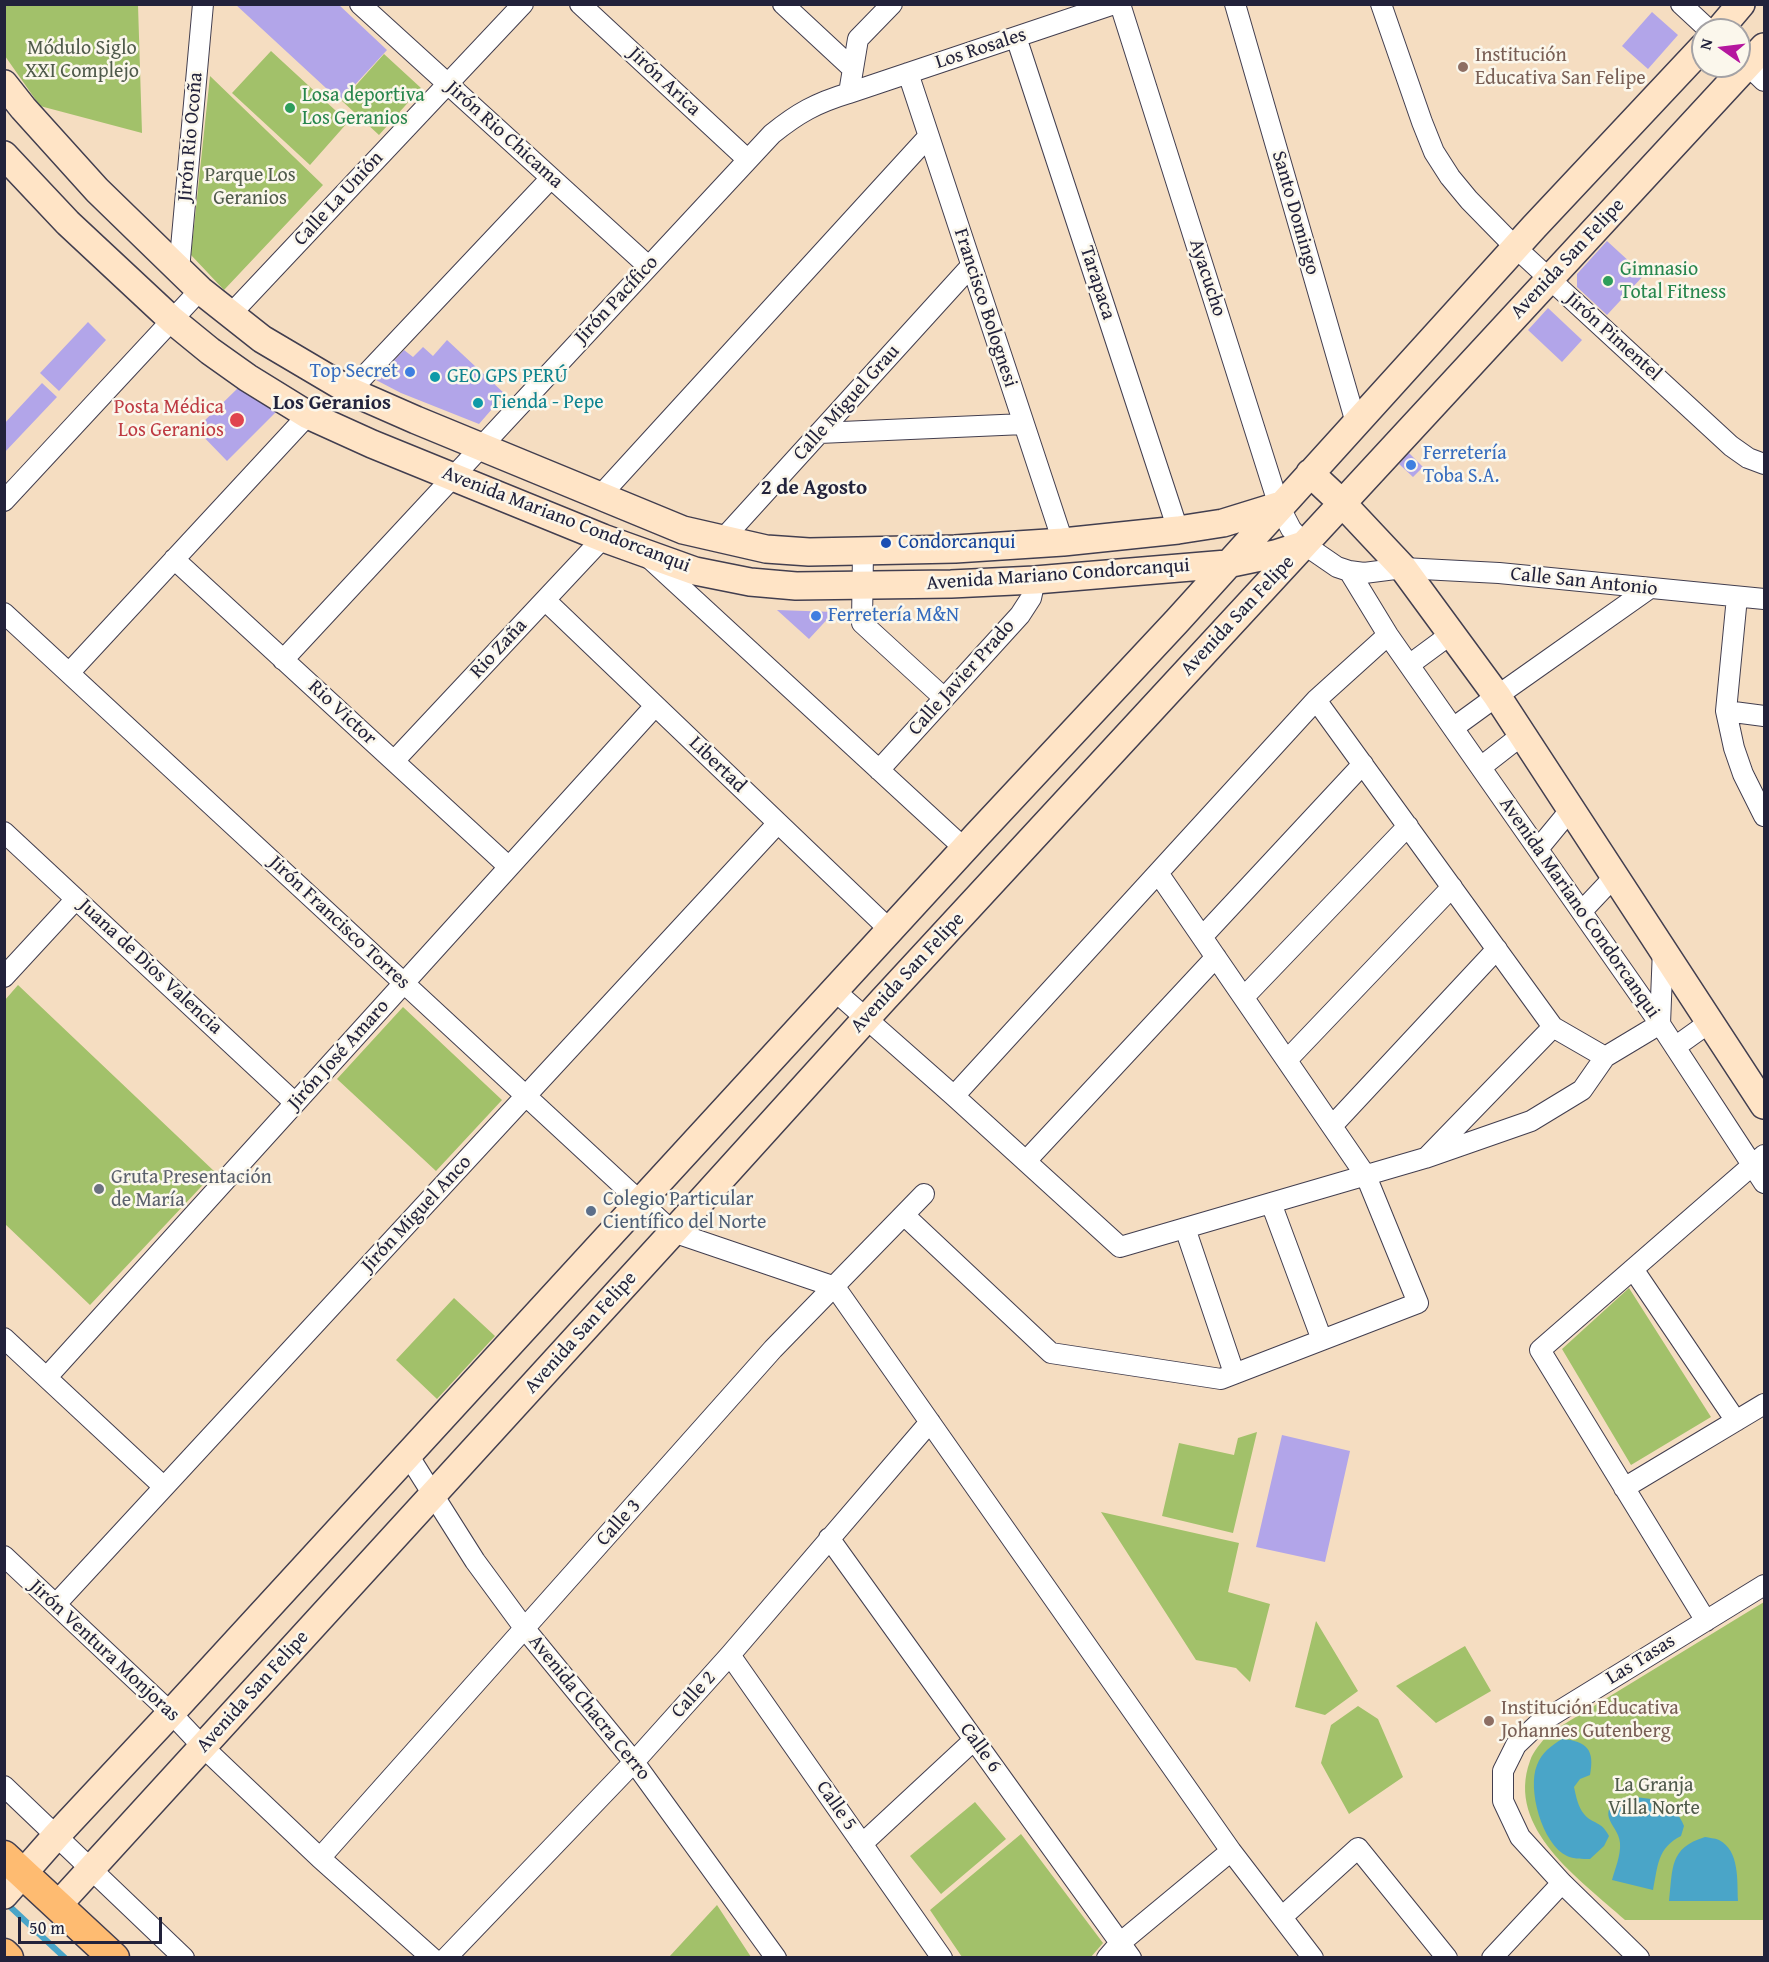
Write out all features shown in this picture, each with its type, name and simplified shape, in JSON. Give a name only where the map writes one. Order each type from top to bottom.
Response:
[{"type":"main road","points":[[1729,18],[1741,4]]},
{"type":"main road","name":"Avenida San Felipe","points":[[11,1875],[56,1836],[171,1713],[1177,621],[1515,247],[1691,60]]},
{"type":"main road","name":"Avenida San Felipe","points":[[58,1905],[865,1019],[1550,279],[1754,63]]},
{"type":"main road","name":"Avenida Mariano Condorcanqui","points":[[4,84],[90,182],[179,270],[230,315],[262,339],[350,391],[683,530],[766,549],[809,552],[955,549],[1063,542],[1178,530],[1223,523],[1280,506]]},
{"type":"main road","name":"Avenida Mariano Condorcanqui","points":[[4,155],[68,223],[172,320],[248,378],[308,415],[372,444],[603,538],[695,571],[750,582],[796,586],[1035,580],[1227,564],[1305,545]]},
{"type":"main road","points":[[1310,473],[1342,503],[1403,568],[1497,696],[1764,1105]]},
{"type":"main road","points":[[11,1875],[58,1905],[114,1958]]},
{"type":"main road","points":[[4,1954],[8,1958]]},
{"type":"street","name":"Jirón Rio Ocoña","points":[[179,270],[203,4]]},
{"type":"street","name":"Jirón Rio Chicama","points":[[360,4],[648,266]]},
{"type":"street","name":"Calle La Unión","points":[[230,315],[523,4]]},
{"type":"street","name":"Jirón Arica","points":[[580,4],[747,159]]},
{"type":"street","points":[[783,4],[853,69]]},
{"type":"street","points":[[849,93],[858,39],[892,4]]},
{"type":"street","name":"Los Rosales","points":[[849,93],[1114,4]]},
{"type":"street","name":"Ayacucho","points":[[1120,4],[1280,506],[1291,529],[1305,545]]},
{"type":"street","name":"Santo Domingo","points":[[1235,4],[1356,423]]},
{"type":"street","name":"Jirón Pimentel","points":[[1382,4],[1434,152],[1450,177],[1469,200],[1515,247],[1731,446],[1748,458],[1764,464]]},
{"type":"street","points":[[1681,4],[1696,18]]},
{"type":"street","name":"Tarapaca","points":[[1016,37],[1178,530]]},
{"type":"street","name":"Francisco Bolognesi","points":[[908,73],[1063,542]]},
{"type":"street","name":"Jirón Pacífico","points":[[284,660],[747,159],[796,114],[823,101],[849,93]]},
{"type":"street","points":[[600,496],[928,137]]},
{"type":"street","points":[[350,391],[551,178]]},
{"type":"street","name":"Calle Miguel Grau","points":[[722,540],[971,266]]},
{"type":"street","points":[[4,501],[201,290]]},
{"type":"street","points":[[69,673],[308,415]]},
{"type":"street","points":[[819,434],[1024,424]]},
{"type":"street","name":"Rio Zaña","points":[[394,761],[603,538]]},
{"type":"street","points":[[1305,545],[1337,567],[1349,571],[1364,573],[1403,568]]},
{"type":"street","points":[[862,551],[862,623],[944,698]]},
{"type":"street","points":[[644,553],[965,849]]},
{"type":"street","name":"Rio Victor","points":[[174,559],[509,867]]},
{"type":"street","name":"Calle San Antonio","points":[[1403,568],[1499,573],[1764,599]]},
{"type":"street","name":"Avenida Mariano Condorcanqui","points":[[1349,571],[1388,635],[1675,1047],[1759,1160],[1764,1183]]},
{"type":"street","name":"Calle Javier Prado","points":[[879,770],[1020,615],[1031,598],[1035,580]]},
{"type":"street","points":[[1453,728],[1650,588]]},
{"type":"street","points":[[1737,597],[1726,711],[1734,748],[1743,774],[1764,816]]},
{"type":"street","name":"Libertad","points":[[545,600],[890,930]]},
{"type":"street","name":"Jirón Francisco Torres","points":[[4,613],[673,1232]]},
{"type":"street","points":[[1409,664],[1451,634]]},
{"type":"street","points":[[954,1096],[1316,700],[1388,635]]},
{"type":"street","points":[[1316,700],[1553,1027],[1605,1057]]},
{"type":"street","name":"Jirón José Amaro","points":[[47,1377],[655,706]]},
{"type":"street","points":[[1726,711],[1764,716]]},
{"type":"street","points":[[1481,767],[1522,735]]},
{"type":"street","points":[[1202,937],[1363,764]]},
{"type":"street","points":[[1538,849],[1571,809]]},
{"type":"street","name":"Jirón Miguel Anco","points":[[56,1604],[778,823]]},
{"type":"street","points":[[1244,997],[1408,826]]},
{"type":"street","name":"Juana de Dios Valencia","points":[[4,832],[295,1103]]},
{"type":"street","points":[[904,1215],[1051,1353],[1221,1379],[1419,1303],[1366,1176],[1158,873]]},
{"type":"street","points":[[1582,911],[1615,876]]},
{"type":"street","points":[[1287,1060],[1452,887]]},
{"type":"street","points":[[4,977],[76,899]]},
{"type":"street","points":[[1332,1126],[1497,949]]},
{"type":"street","points":[[835,991],[1120,1247],[1425,1158],[1531,1121],[1582,1090],[1605,1057],[1660,1023],[1663,949]]},
{"type":"street","points":[[1026,1161],[1216,957]]},
{"type":"street","points":[[1675,1047],[1710,1022]]},
{"type":"street","points":[[1425,1158],[1553,1027]]},
{"type":"street","points":[[1706,1621],[1540,1350],[1759,1160]]},
{"type":"street","name":"Calle 3","points":[[320,1858],[773,1349],[924,1194]]},
{"type":"street","points":[[1271,1203],[1322,1340]]},
{"type":"street","points":[[1185,1228],[1234,1373]]},
{"type":"street","points":[[673,1232],[835,1287],[1231,1851],[1313,1958]]},
{"type":"street","points":[[1633,1269],[1736,1421]]},
{"type":"street","points":[[4,1338],[164,1486]]},
{"type":"street","points":[[1624,1488],[1764,1404]]},
{"type":"street","name":"Calle 2","points":[[446,1958],[634,1762],[730,1655],[930,1422]]},
{"type":"street","name":"Avenida Chacra Cerro","points":[[408,1455],[475,1561],[525,1629],[634,1762],[776,1958]]},
{"type":"street","name":"Calle 6","points":[[829,1538],[974,1740],[1119,1952]]},
{"type":"street","name":"Jirón Ventura Monjoras","points":[[4,1556],[171,1713],[203,1747],[320,1858],[432,1958]]},
{"type":"street","name":"Las Tasas","points":[[1562,1883],[1520,1837],[1503,1801],[1503,1772],[1516,1745],[1538,1724],[1764,1585]]},
{"type":"street","name":"Calle 5","points":[[730,1655],[942,1958]]},
{"type":"street","points":[[862,1844],[974,1740]]},
{"type":"street","points":[[4,1786],[184,1958]]},
{"type":"street","points":[[1282,1917],[1358,1848],[1448,1958]]},
{"type":"street","points":[[1119,1952],[1231,1851]]},
{"type":"street","points":[[1492,1958],[1562,1883],[1639,1958]]},
{"type":"green space","name":"Módulo Siglo XXI Complejo","points":[[4,5],[138,5],[142,133],[40,106],[5,56]]},
{"type":"green space","name":"Losa deportiva Los Geranios","points":[[271,51],[348,122],[310,165],[232,93]]},
{"type":"green space","points":[[384,54],[421,88],[379,135],[342,101]]},
{"type":"green space","name":"Parque Los Geranios","points":[[210,76],[323,185],[224,290],[191,255]]},
{"type":"green space","points":[[18,985],[215,1172],[90,1305],[5,1224],[5,1000]]},
{"type":"green space","points":[[403,1007],[502,1100],[436,1171],[337,1079]]},
{"type":"green space","points":[[1629,1288],[1711,1417],[1631,1465],[1562,1349]]},
{"type":"green space","points":[[454,1298],[495,1336],[437,1399],[396,1360]]},
{"type":"green space","points":[[1257,1432],[1233,1533],[1162,1516],[1179,1443],[1234,1455],[1238,1438]]},
{"type":"green space","points":[[1101,1512],[1239,1543],[1228,1592],[1270,1604],[1250,1682],[1236,1668],[1196,1660]]},
{"type":"green space","name":"La Granja Villa Norte","points":[[1764,1602],[1764,1920],[1625,1920],[1569,1870],[1537,1831],[1528,1809],[1525,1786],[1531,1757],[1548,1734]]},
{"type":"green space","points":[[1316,1621],[1358,1691],[1325,1715],[1295,1707]]},
{"type":"green space","points":[[1465,1646],[1491,1691],[1436,1723],[1396,1686]]},
{"type":"green space","points":[[1358,1706],[1378,1719],[1403,1777],[1349,1814],[1321,1763],[1331,1725]]},
{"type":"green space","points":[[975,1802],[1006,1839],[941,1894],[910,1856]]},
{"type":"green space","points":[[1021,1834],[1103,1943],[1091,1957],[962,1957],[930,1910]]},
{"type":"green space","points":[[717,1905],[751,1957],[669,1957]]},
{"type":"water","points":[[1562,1739],[1578,1742],[1590,1753],[1590,1775],[1580,1779],[1574,1787],[1584,1814],[1603,1827],[1609,1836],[1604,1846],[1590,1859],[1569,1857],[1558,1850],[1550,1840],[1539,1815],[1534,1788],[1537,1765],[1544,1753]]},
{"type":"water","points":[[1633,1797],[1657,1801],[1670,1807],[1676,1812],[1684,1826],[1681,1836],[1667,1846],[1660,1858],[1653,1890],[1612,1880],[1619,1857],[1620,1843],[1608,1813],[1615,1802]]},
{"type":"water","points":[[1705,1837],[1719,1840],[1731,1851],[1736,1867],[1738,1901],[1669,1901],[1673,1869],[1679,1853],[1693,1842]]},
{"type":"building","points":[[235,4],[338,4],[387,50],[340,101]]},
{"type":"building","points":[[1652,12],[1678,35],[1648,69],[1622,46]]},
{"type":"building","name":"Gimnasio Total Fitness","points":[[1607,241],[1644,275],[1607,315],[1577,287],[1577,274]]},
{"type":"building","points":[[1548,308],[1582,340],[1562,362],[1528,330]]},
{"type":"building","points":[[88,322],[106,340],[59,391],[40,373]]},
{"type":"building","points":[[447,340],[505,394],[479,424],[401,393],[376,380],[404,350],[413,357],[423,347],[433,356]]},
{"type":"building","points":[[42,383],[57,397],[4,453],[4,424]]},
{"type":"building","name":"Posta Médica Los Geranios","points":[[238,388],[278,410],[227,461],[196,429]]},
{"type":"building","name":"Ferretería Toba S.A.","points":[[1409,453],[1423,467],[1413,477],[1399,464]]},
{"type":"building","points":[[777,610],[834,612],[809,639]]},
{"type":"building","points":[[1282,1435],[1350,1451],[1325,1562],[1256,1547]]},
{"type":"waterway","points":[[5,1902],[65,1958]]},
{"type":"place","name":"Institución Educativa San Felipe","points":[[1463,67]]},
{"type":"place","name":"Losa deportiva Los Geranios","points":[[290,108]]},
{"type":"place","name":"Gimnasio Total Fitness","points":[[1608,281]]},
{"type":"place","name":"Top Secret","points":[[410,372]]},
{"type":"place","name":"GEO GPS PERÚ","points":[[435,377]]},
{"type":"place","name":"Tienda - Pepe","points":[[478,403]]},
{"type":"place","name":"Posta Médica Los Geranios","points":[[237,420]]},
{"type":"place","name":"Ferretería Toba S.A.","points":[[1411,465]]},
{"type":"place","name":"Condorcanqui","points":[[886,543]]},
{"type":"place","name":"Ferretería M&N","points":[[816,616]]},
{"type":"place","name":"Gruta Presentación de María","points":[[99,1189]]},
{"type":"place","name":"Colegio Particular Científico del Norte","points":[[591,1211]]},
{"type":"place","name":"Institución Educativa Johannes Gutenberg","points":[[1489,1721]]},
{"type":"district","name":"Los Geranios","points":[[332,404]]},
{"type":"district","name":"2 de Agosto","points":[[814,489]]}]
